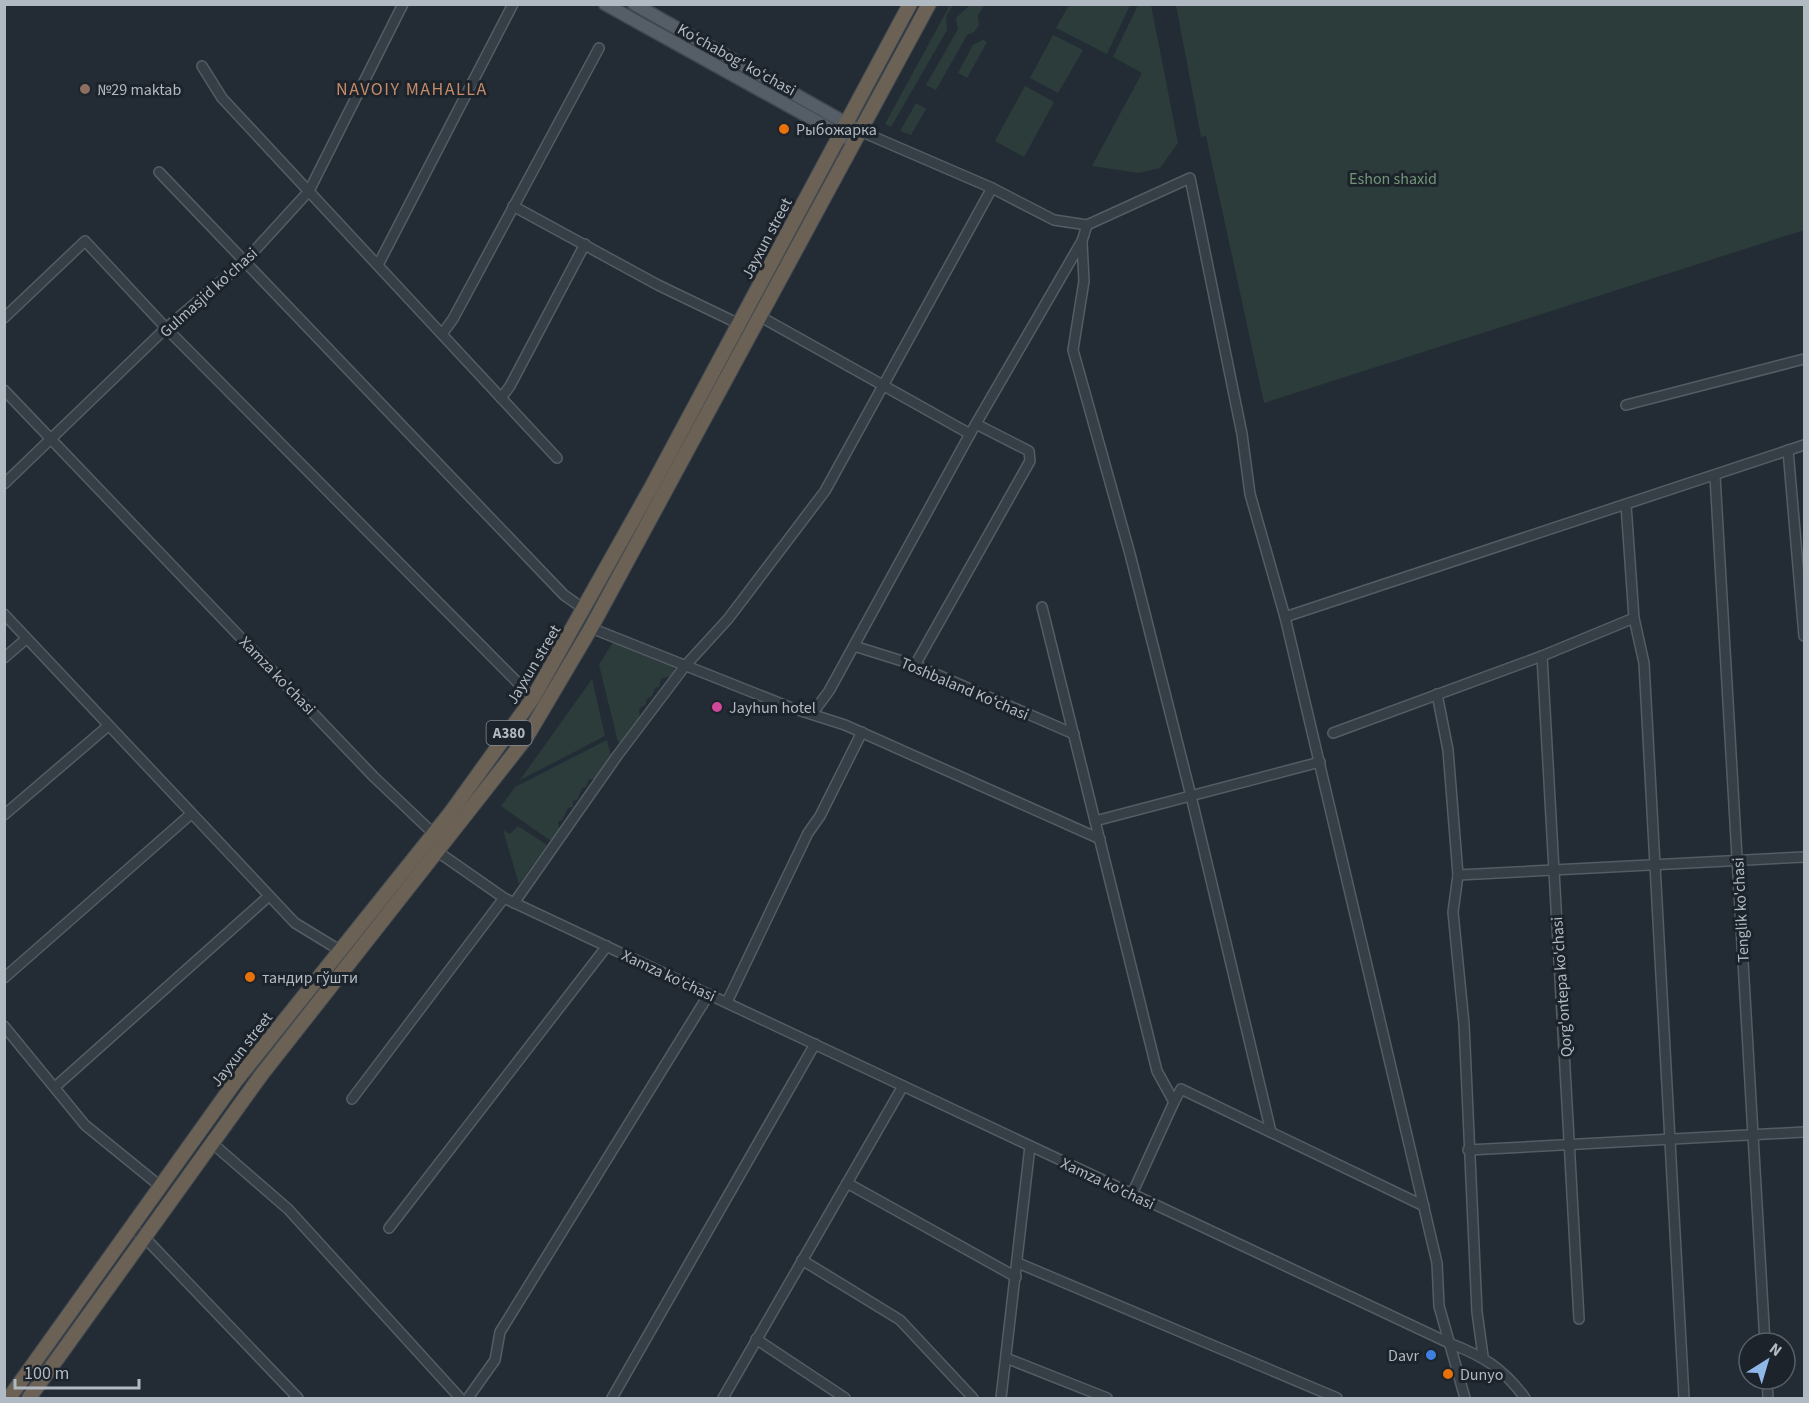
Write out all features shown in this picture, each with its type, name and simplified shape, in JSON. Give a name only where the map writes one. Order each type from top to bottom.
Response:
[{"type":"highway","name":"Jayxun street","points":[[9,1398],[235,1082],[434,834],[533,698],[739,324],[841,129],[910,4]]},
{"type":"highway","name":"Jayxun street","points":[[35,1396],[212,1143],[270,1065],[526,738],[591,628],[929,4]]},
{"type":"main road","name":"Ko‘chabog‘ ko‘chasi","points":[[605,4],[857,136]]},
{"type":"main road","name":"Ko‘chabog‘ ko‘chasi","points":[[638,7],[841,129]]},
{"type":"street","name":"Gulmasjid ko'chasi","points":[[4,484],[166,328],[246,260],[309,191],[403,4]]},
{"type":"street","points":[[378,265],[513,4]]},
{"type":"street","points":[[635,21],[638,7]]},
{"type":"street","points":[[442,334],[599,48]]},
{"type":"street","points":[[202,66],[222,98],[557,458]]},
{"type":"street","points":[[857,136],[992,188],[1054,220],[1087,225],[1190,178],[1242,434],[1250,494],[1285,617],[1320,762],[1437,1263],[1439,1306],[1465,1398]]},
{"type":"street","points":[[159,172],[246,260],[564,595],[584,609]]},
{"type":"street","points":[[514,903],[616,756],[685,666],[728,620],[825,491],[992,188]]},
{"type":"street","points":[[513,206],[658,285],[739,324]]},
{"type":"street","points":[[812,714],[829,691],[970,434],[1082,241],[1087,225]]},
{"type":"street","points":[[4,318],[85,241],[166,328],[533,698]]},
{"type":"street","points":[[1082,241],[1084,281],[1073,350],[1130,554],[1191,796],[1271,1132]]},
{"type":"street","points":[[501,398],[510,386],[585,244]]},
{"type":"street","points":[[760,317],[970,434]]},
{"type":"street","points":[[1626,405],[1804,359]]},
{"type":"street","name":"Xamza ko'chasi","points":[[4,390],[374,777],[434,834]]},
{"type":"street","points":[[915,666],[1029,461],[1029,451],[976,424]]},
{"type":"street","points":[[1285,617],[1804,445]]},
{"type":"street","points":[[1788,450],[1804,636]]},
{"type":"street","name":"Tenglik ko'chasi","points":[[1715,476],[1764,1331]]},
{"type":"street","points":[[1626,505],[1634,618],[1644,663],[1684,1398]]},
{"type":"street","points":[[1042,606],[1156,1071],[1174,1102]]},
{"type":"street","points":[[4,614],[295,923],[341,951]]},
{"type":"street","points":[[1333,732],[1542,656],[1634,618]]},
{"type":"street","points":[[591,628],[862,732],[1100,839]]},
{"type":"street","points":[[4,658],[26,639]]},
{"type":"street","name":"Toshbaland Koʻchasi","points":[[854,646],[915,666],[1074,734]]},
{"type":"street","name":"Qorg'ontepa ko'chasi","points":[[1542,656],[1579,1319]]},
{"type":"street","points":[[1437,694],[1448,750],[1458,875],[1453,912],[1464,1024],[1477,1312],[1483,1356]]},
{"type":"street","points":[[4,815],[108,726]]},
{"type":"street","points":[[727,1002],[808,833],[820,816],[862,732]]},
{"type":"street","points":[[1095,821],[1320,762]]},
{"type":"street","points":[[4,978],[191,814]]},
{"type":"street","points":[[434,834],[438,852]]},
{"type":"street","name":"Xamza ko'chasi","points":[[438,852],[514,903],[1449,1343],[1483,1356],[1512,1380],[1525,1398]]},
{"type":"street","points":[[1458,875],[1804,857]]},
{"type":"street","points":[[55,1087],[269,896]]},
{"type":"street","points":[[352,1099],[504,898]]},
{"type":"street","points":[[389,1228],[607,946]]},
{"type":"street","points":[[468,1398],[495,1360],[500,1332],[709,994]]},
{"type":"street","points":[[4,1026],[85,1125],[160,1186]]},
{"type":"street","points":[[612,1398],[815,1044]]},
{"type":"street","points":[[723,1398],[903,1086]]},
{"type":"street","points":[[1132,1194],[1181,1089],[1424,1206]]},
{"type":"street","points":[[1468,1150],[1804,1132]]},
{"type":"street","points":[[212,1143],[288,1209],[460,1398]]},
{"type":"street","points":[[1001,1398],[1017,1277],[1030,1146]]},
{"type":"street","points":[[847,1183],[1017,1277]]},
{"type":"street","points":[[130,1227],[145,1238],[298,1398]]},
{"type":"street","points":[[802,1260],[900,1320],[973,1398]]},
{"type":"street","points":[[1018,1263],[1337,1398]]},
{"type":"street","points":[[756,1339],[845,1398]]},
{"type":"street","points":[[1006,1359],[1107,1398]]},
{"type":"green space","points":[[950,5],[953,5],[946,16],[947,30],[891,127],[885,124]]},
{"type":"green space","points":[[970,5],[984,5],[978,16],[979,25],[974,32],[967,35],[936,90],[926,85],[958,29],[956,18]]},
{"type":"green space","points":[[1069,5],[1130,5],[1107,54],[1056,28]]},
{"type":"green space","points":[[1138,5],[1151,5],[1178,143],[1160,168],[1139,173],[1092,166],[1142,73],[1113,57]]},
{"type":"green space","name":"Eshon shaxid","points":[[1176,5],[1804,5],[1804,230],[1264,403],[1206,136],[1201,137]]},
{"type":"green space","points":[[1053,35],[1083,50],[1058,93],[1030,78]]},
{"type":"green space","points":[[983,40],[987,42],[967,78],[958,73],[973,45]]},
{"type":"green space","points":[[1025,86],[1054,102],[1024,157],[995,141]]},
{"type":"green space","points":[[916,103],[926,109],[911,135],[900,131]]},
{"type":"green space","points":[[613,642],[672,665],[675,670],[671,676],[661,679],[659,687],[655,688],[652,696],[646,700],[646,704],[639,709],[640,720],[624,742],[618,742],[599,665]]},
{"type":"green space","points":[[592,679],[605,736],[520,780]]},
{"type":"green space","points":[[607,740],[611,757],[596,779],[589,779],[586,787],[582,788],[577,800],[573,801],[573,807],[568,808],[562,820],[558,822],[559,829],[551,841],[501,806],[515,787]]},
{"type":"green space","points":[[518,826],[547,845],[519,884],[503,830],[510,834]]},
{"type":"place","name":"№29 maktab","points":[[85,89]]},
{"type":"place","name":"Рыбожарка","points":[[784,129]]},
{"type":"place","name":"Jayhun hotel","points":[[717,707]]},
{"type":"place","name":"тандир гўшти","points":[[250,977]]},
{"type":"place","name":"Davr","points":[[1431,1355]]},
{"type":"place","name":"Dunyo","points":[[1448,1374]]},
{"type":"district","name":"NAVOIY MAHALLA","points":[[412,89]]}]
